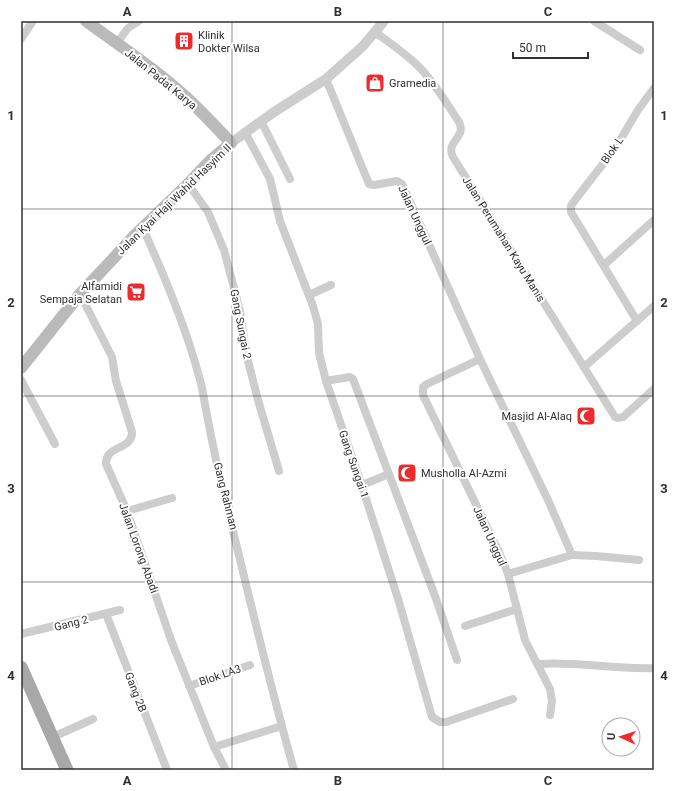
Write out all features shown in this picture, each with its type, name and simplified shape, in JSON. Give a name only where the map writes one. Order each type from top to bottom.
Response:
[{"type":"main road","name":"Jalan Padat Karya","points":[[86,21],[117,43],[188,99],[231,143]]},
{"type":"main road","name":"Jalan Kyai Haji Wahid Hasyim II","points":[[21,368],[80,294],[212,159],[231,143]]},
{"type":"main road","points":[[21,667],[67,770]]},
{"type":"main road","points":[[21,687],[57,770]]},
{"type":"street","points":[[21,39],[33,21]]},
{"type":"street","points":[[117,43],[128,28],[139,21]]},
{"type":"street","name":"Jalan Kyai Haji Wahid Hasyim II","points":[[231,143],[261,121],[326,79],[363,46],[384,21]]},
{"type":"street","points":[[594,21],[640,50]]},
{"type":"street","name":"Jalan Perumahan Kayu Manis","points":[[375,32],[421,69],[460,122],[462,130],[452,144],[451,153],[617,418],[623,417],[654,389]]},
{"type":"street","name":"Jalan Unggul","points":[[326,79],[369,184],[374,185],[397,181],[402,184],[480,358],[548,500],[572,555],[508,574],[499,552],[423,395],[423,387],[427,384],[480,358]]},
{"type":"street","name":"Blok L","points":[[604,265],[571,212],[572,206],[616,147],[638,110],[654,88]]},
{"type":"street","points":[[261,121],[290,179]]},
{"type":"street","name":"Gang Sungai 1","points":[[245,132],[270,179],[280,220],[309,295],[318,324],[319,353],[326,381],[362,485],[407,629],[432,717],[440,722],[446,722],[513,699]]},
{"type":"street","name":"Gang Sungai 2","points":[[188,184],[208,212],[224,250],[240,311],[243,340],[247,359],[279,471]]},
{"type":"street","points":[[637,321],[604,265],[654,220]]},
{"type":"street","name":"Gang Rahman","points":[[143,228],[164,274],[186,333],[201,382],[205,409],[227,506],[294,770]]},
{"type":"street","points":[[309,295],[332,285]]},
{"type":"street","name":"Jalan Lorong Abadi","points":[[80,294],[112,357],[116,381],[132,432],[129,442],[107,455],[105,460],[108,470],[127,511],[171,640],[189,686],[214,748],[226,770]]},
{"type":"street","points":[[584,367],[654,306]]},
{"type":"street","points":[[326,381],[350,377],[353,379],[434,596],[456,660]]},
{"type":"street","points":[[21,380],[55,444]]},
{"type":"street","points":[[362,485],[389,474]]},
{"type":"street","points":[[127,511],[172,498]]},
{"type":"street","points":[[572,555],[639,560]]},
{"type":"street","points":[[508,574],[525,640],[550,689],[552,702],[550,715]]},
{"type":"street","points":[[465,626],[517,609]]},
{"type":"street","name":"Gang 2","points":[[21,634],[120,610]]},
{"type":"street","name":"Gang 2B","points":[[106,614],[167,770]]},
{"type":"street","points":[[538,664],[557,663],[633,669],[654,668]]},
{"type":"street","name":"Blok LA3","points":[[189,686],[250,665]]},
{"type":"street","points":[[53,737],[93,719]]},
{"type":"street","points":[[214,748],[282,726]]},
{"type":"place","name":"Klinik Dokter Wilsa","points":[[184,41]]},
{"type":"place","name":"Gramedia","points":[[375,83]]},
{"type":"place","name":"Alfamidi Sempaja Selatan","points":[[136,292]]},
{"type":"place","name":"Masjid Al-Alaq","points":[[586,416]]},
{"type":"place","name":"Musholla Al-Azmi","points":[[407,473]]}]
